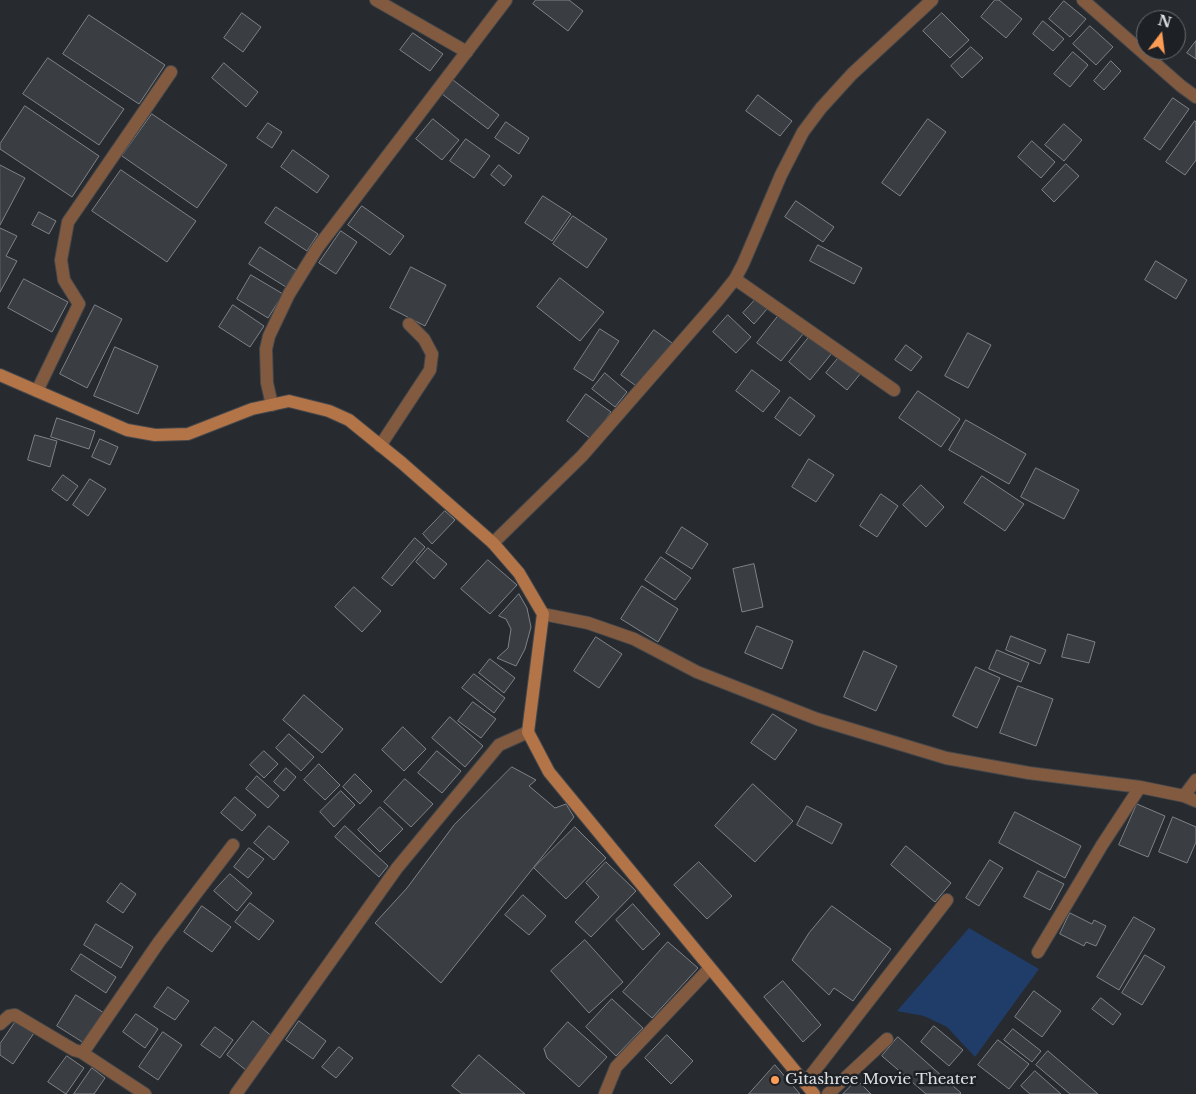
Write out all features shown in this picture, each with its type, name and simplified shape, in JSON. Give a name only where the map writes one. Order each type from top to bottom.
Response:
[{"type":"street","points":[[376,0],[467,52]]},
{"type":"street","points":[[272,405],[265,364],[266,349],[269,336],[289,294],[318,247],[506,0]]},
{"type":"street","points":[[493,543],[582,456],[719,299],[735,279],[781,175],[803,132],[821,108],[852,74],[932,0]]},
{"type":"street","points":[[1083,0],[1196,97]]},
{"type":"street","points":[[37,391],[79,304],[64,280],[61,260],[68,222],[171,72]]},
{"type":"street","points":[[735,279],[894,390]]},
{"type":"street","points":[[380,446],[430,370],[432,354],[424,339],[409,324]]},
{"type":"street","points":[[0,374],[127,430],[155,435],[188,434],[252,409],[289,401],[329,412],[349,420],[493,543],[519,573],[543,614],[528,732],[549,772],[814,1094]]},
{"type":"street","points":[[543,614],[588,623],[634,639],[697,672],[817,719],[946,758],[1029,773],[1140,787],[1190,798],[1196,780]]},
{"type":"street","points":[[236,1094],[397,868],[499,745],[528,732]]},
{"type":"street","points":[[1038,952],[1102,845],[1140,787]]},
{"type":"street","points":[[81,1052],[86,1048],[159,942],[233,845]]},
{"type":"street","points":[[805,1083],[947,900]]},
{"type":"street","points":[[605,1094],[616,1068],[710,968]]},
{"type":"street","points":[[0,1024],[9,1016],[15,1015],[81,1052],[145,1094]]},
{"type":"street","points":[[828,1094],[887,1040]]},
{"type":"shaded area","points":[[969,928],[1039,969],[975,1057],[947,1027],[924,1016],[897,1011]]},
{"type":"building","points":[[536,0],[569,0],[583,11],[568,31],[533,4]]},
{"type":"building","points":[[995,0],[999,0],[1022,19],[1006,38],[981,17]]},
{"type":"building","points":[[1064,1],[1086,19],[1070,37],[1049,19]]},
{"type":"building","points":[[242,13],[261,27],[243,52],[224,38]]},
{"type":"building","points":[[942,13],[969,40],[950,58],[923,31]]},
{"type":"building","points":[[89,15],[165,65],[139,104],[63,54]]},
{"type":"building","points":[[1043,21],[1064,39],[1053,51],[1033,34]]},
{"type":"building","points":[[1090,26],[1113,47],[1096,65],[1073,44]]},
{"type":"building","points":[[413,33],[443,54],[430,71],[400,50]]},
{"type":"building","points":[[1196,41],[1196,59],[1187,53]]},
{"type":"building","points":[[971,47],[983,58],[962,78],[951,66]]},
{"type":"building","points":[[1073,52],[1088,65],[1070,87],[1054,74]]},
{"type":"building","points":[[48,58],[124,109],[99,145],[23,94]]},
{"type":"building","points":[[1111,61],[1121,71],[1104,90],[1094,81]]},
{"type":"building","points":[[224,63],[258,92],[246,107],[212,78]]},
{"type":"building","points":[[453,80],[499,115],[488,129],[442,94]]},
{"type":"building","points":[[758,95],[792,121],[780,136],[746,111]]},
{"type":"building","points":[[1173,98],[1189,109],[1160,150],[1144,139]]},
{"type":"building","points":[[25,106],[99,156],[72,197],[0,149],[0,144]]},
{"type":"building","points":[[152,114],[227,165],[197,208],[122,156]]},
{"type":"building","points":[[433,119],[459,140],[442,160],[416,139]]},
{"type":"building","points":[[928,119],[946,132],[900,196],[882,183]]},
{"type":"building","points":[[1195,121],[1196,160],[1185,175],[1166,162]]},
{"type":"building","points":[[506,122],[529,138],[519,154],[495,138]]},
{"type":"building","points":[[268,123],[282,132],[272,148],[257,138]]},
{"type":"building","points":[[1064,124],[1082,140],[1064,161],[1045,145]]},
{"type":"building","points":[[466,139],[490,156],[474,178],[450,161]]},
{"type":"building","points":[[1032,141],[1055,162],[1041,178],[1018,157]]},
{"type":"building","points":[[293,150],[329,176],[317,193],[281,167]]},
{"type":"building","points":[[1066,164],[1079,176],[1054,202],[1042,190]]},
{"type":"building","points":[[0,165],[25,178],[0,225]]},
{"type":"building","points":[[499,165],[512,176],[504,186],[491,175]]},
{"type":"building","points":[[121,170],[196,221],[167,262],[92,211]]},
{"type":"building","points":[[543,196],[571,214],[552,241],[525,223]]},
{"type":"building","points":[[796,201],[834,227],[823,242],[785,217]]},
{"type":"building","points":[[362,206],[404,236],[390,255],[348,225]]},
{"type":"building","points":[[276,207],[318,234],[307,251],[265,223]]},
{"type":"building","points":[[39,212],[56,221],[49,234],[32,225]]},
{"type":"building","points":[[573,216],[607,239],[587,268],[553,244]]},
{"type":"building","points":[[0,228],[17,236],[6,256],[17,261],[0,292]]},
{"type":"building","points":[[341,231],[357,242],[336,274],[319,263]]},
{"type":"building","points":[[818,245],[862,268],[854,284],[810,261]]},
{"type":"building","points":[[260,247],[296,270],[286,287],[249,264]]},
{"type":"building","points":[[1156,261],[1187,280],[1176,299],[1145,280]]},
{"type":"building","points":[[411,267],[446,285],[425,326],[390,308]]},
{"type":"building","points":[[251,275],[283,294],[268,318],[237,299]]},
{"type":"building","points":[[560,278],[604,312],[580,341],[537,307]]},
{"type":"building","points":[[24,279],[68,302],[52,332],[8,308]]},
{"type":"building","points":[[756,299],[767,309],[754,324],[743,313]]},
{"type":"building","points":[[95,305],[122,319],[87,388],[60,374]]},
{"type":"building","points":[[233,305],[264,326],[250,347],[219,327]]},
{"type":"building","points":[[728,315],[751,337],[736,353],[713,332]]},
{"type":"building","points":[[779,315],[803,334],[781,361],[757,343]]},
{"type":"building","points":[[600,329],[619,341],[593,381],[574,369]]},
{"type":"building","points":[[654,330],[672,343],[639,388],[621,375]]},
{"type":"building","points":[[968,333],[991,345],[968,388],[945,376]]},
{"type":"building","points":[[810,336],[832,353],[810,380],[789,362]]},
{"type":"building","points":[[906,345],[922,357],[911,371],[895,360]]},
{"type":"building","points":[[115,347],[158,366],[138,414],[94,396]]},
{"type":"building","points":[[840,356],[861,373],[847,390],[826,373]]},
{"type":"building","points":[[752,370],[780,391],[763,412],[736,391]]},
{"type":"building","points":[[605,373],[627,392],[615,407],[592,389]]},
{"type":"building","points":[[918,391],[960,419],[941,447],[899,418]]},
{"type":"building","points":[[586,394],[611,412],[591,439],[567,421]]},
{"type":"building","points":[[790,397],[815,416],[800,436],[775,418]]},
{"type":"building","points":[[57,418],[95,431],[89,449],[51,437]]},
{"type":"building","points":[[966,420],[1026,454],[1009,484],[949,450]]},
{"type":"building","points":[[35,435],[57,441],[50,467],[28,460]]},
{"type":"building","points":[[100,439],[118,447],[110,465],[92,457]]},
{"type":"building","points":[[809,459],[834,475],[816,502],[792,487]]},
{"type":"building","points":[[1036,468],[1079,490],[1064,519],[1021,497]]},
{"type":"building","points":[[63,475],[78,486],[67,501],[52,490]]},
{"type":"building","points":[[982,476],[1024,504],[1005,531],[964,503]]},
{"type":"building","points":[[90,479],[106,489],[88,516],[73,505]]},
{"type":"building","points":[[921,485],[944,507],[926,527],[903,505]]},
{"type":"building","points":[[881,494],[898,506],[877,537],[860,526]]},
{"type":"building","points":[[445,511],[455,520],[432,544],[423,534]]},
{"type":"building","points":[[682,527],[708,544],[692,569],[666,553]]},
{"type":"building","points":[[415,538],[425,547],[392,586],[382,578]]},
{"type":"building","points":[[428,548],[447,564],[434,579],[416,562]]},
{"type":"building","points":[[661,557],[691,578],[675,600],[645,580]]},
{"type":"building","points":[[488,560],[517,585],[490,614],[461,589]]},
{"type":"building","points":[[754,564],[763,607],[742,612],[733,569]]},
{"type":"building","points":[[642,586],[678,609],[658,642],[621,619]]},
{"type":"building","points":[[354,587],[381,611],[362,632],[335,607]]},
{"type":"building","points":[[519,594],[527,608],[531,627],[525,649],[516,666],[497,658],[508,648],[511,629],[506,619],[499,616]]},
{"type":"building","points":[[757,626],[793,641],[782,669],[745,653]]},
{"type":"building","points":[[1068,634],[1095,642],[1089,663],[1062,657]]},
{"type":"building","points":[[1011,636],[1046,650],[1040,664],[1006,650]]},
{"type":"building","points":[[596,637],[622,654],[599,688],[574,671]]},
{"type":"building","points":[[997,650],[1029,663],[1021,682],[989,669]]},
{"type":"building","points":[[864,651],[897,666],[876,711],[844,697]]},
{"type":"building","points":[[490,659],[515,678],[504,693],[479,673]]},
{"type":"building","points":[[976,667],[1000,678],[977,728],[953,716]]},
{"type":"building","points":[[474,674],[505,698],[494,713],[462,688]]},
{"type":"building","points":[[1018,686],[1053,699],[1036,746],[1000,733]]},
{"type":"building","points":[[304,695],[343,729],[322,753],[283,720]]},
{"type":"building","points":[[473,702],[496,719],[481,738],[458,721]]},
{"type":"building","points":[[773,714],[797,730],[775,760],[751,743]]},
{"type":"building","points":[[450,717],[483,746],[465,767],[432,738]]},
{"type":"building","points":[[403,727],[426,749],[404,771],[382,750]]},
{"type":"building","points":[[289,734],[314,757],[301,771],[276,748]]},
{"type":"building","points":[[264,751],[278,764],[264,778],[250,765]]},
{"type":"building","points":[[437,751],[461,771],[442,793],[418,773]]},
{"type":"building","points":[[319,764],[340,785],[325,800],[304,780]]},
{"type":"building","points":[[512,767],[536,780],[529,786],[555,808],[566,804],[574,817],[441,983],[375,923],[407,888],[454,825]]},
{"type":"building","points":[[286,768],[296,777],[284,791],[274,782]]},
{"type":"building","points":[[355,774],[372,791],[360,804],[343,787]]},
{"type":"building","points":[[257,776],[279,796],[268,808],[246,789]]},
{"type":"building","points":[[405,779],[433,804],[411,827],[384,802]]},
{"type":"building","points":[[753,784],[793,821],[755,862],[715,826]]},
{"type":"building","points":[[341,791],[355,805],[334,827],[320,812]]},
{"type":"building","points":[[235,797],[256,815],[242,831],[221,813]]},
{"type":"building","points":[[1137,804],[1165,816],[1148,857],[1119,845]]},
{"type":"building","points":[[807,806],[842,824],[832,844],[797,825]]},
{"type":"building","points":[[380,807],[403,829],[380,852],[358,830]]},
{"type":"building","points":[[1015,812],[1081,846],[1065,878],[999,843]]},
{"type":"building","points":[[1173,817],[1196,827],[1196,842],[1187,863],[1159,852]]},
{"type":"building","points":[[269,826],[289,842],[274,860],[254,843]]},
{"type":"building","points":[[345,826],[388,866],[379,877],[335,837]]},
{"type":"building","points":[[575,827],[606,858],[566,899],[534,868]]},
{"type":"building","points":[[906,846],[951,883],[935,902],[891,865]]},
{"type":"building","points":[[249,848],[264,859],[248,878],[234,867]]},
{"type":"building","points":[[990,860],[1003,868],[979,906],[966,898]]},
{"type":"building","points":[[606,862],[636,891],[591,937],[575,922],[599,897],[586,883]]},
{"type":"building","points":[[699,862],[732,896],[707,919],[674,885]]},
{"type":"building","points":[[1038,871],[1064,884],[1050,910],[1024,897]]},
{"type":"building","points":[[230,874],[252,893],[237,911],[214,891]]},
{"type":"building","points":[[121,883],[136,894],[123,913],[107,902]]},
{"type":"building","points":[[523,895],[546,916],[529,935],[505,915]]},
{"type":"building","points":[[250,903],[274,921],[259,940],[235,922]]},
{"type":"building","points":[[633,904],[660,934],[643,950],[616,920]]},
{"type":"building","points":[[202,906],[231,927],[212,952],[184,932]]},
{"type":"building","points":[[832,906],[891,949],[853,1001],[834,988],[829,995],[792,960],[809,933]]},
{"type":"building","points":[[1070,913],[1092,924],[1094,920],[1106,926],[1096,946],[1086,942],[1084,946],[1060,934]]},
{"type":"building","points":[[1134,917],[1155,929],[1119,990],[1097,977]]},
{"type":"building","points":[[96,924],[133,947],[121,968],[84,945]]},
{"type":"building","points":[[585,940],[623,982],[589,1013],[551,971]]},
{"type":"building","points":[[668,942],[698,968],[652,1018],[623,992]]},
{"type":"building","points":[[81,954],[116,977],[106,993],[71,970]]},
{"type":"building","points":[[1145,955],[1165,967],[1142,1005],[1122,993]]},
{"type":"building","points":[[783,981],[821,1025],[803,1042],[764,997]]},
{"type":"building","points":[[168,987],[189,1001],[175,1020],[154,1007]]},
{"type":"building","points":[[1034,991],[1061,1011],[1042,1037],[1015,1017]]},
{"type":"building","points":[[76,995],[104,1013],[84,1043],[57,1026]]},
{"type":"building","points":[[1101,998],[1121,1014],[1113,1025],[1092,1009]]},
{"type":"building","points":[[612,999],[643,1028],[616,1056],[586,1027]]},
{"type":"building","points":[[136,1014],[158,1029],[145,1048],[123,1032]]},
{"type":"building","points":[[16,1021],[34,1033],[13,1064],[0,1055],[0,1044]]},
{"type":"building","points":[[253,1021],[273,1037],[247,1071],[227,1055]]},
{"type":"building","points":[[299,1021],[326,1041],[313,1059],[286,1040]]},
{"type":"building","points":[[568,1022],[607,1057],[579,1087],[547,1058],[544,1049]]},
{"type":"building","points":[[934,1026],[963,1050],[949,1066],[921,1042]]},
{"type":"building","points":[[215,1027],[233,1040],[220,1058],[201,1045]]},
{"type":"building","points":[[1013,1029],[1041,1051],[1032,1062],[1004,1040]]},
{"type":"building","points":[[163,1032],[182,1045],[158,1080],[139,1067]]},
{"type":"building","points":[[667,1035],[693,1061],[671,1084],[645,1058]]},
{"type":"building","points":[[898,1037],[961,1093],[926,1094],[882,1056]]},
{"type":"building","points":[[998,1040],[1029,1064],[1009,1089],[978,1065]]},
{"type":"building","points":[[339,1047],[353,1058],[336,1078],[322,1067]]},
{"type":"building","points":[[1048,1051],[1098,1094],[1070,1094],[1036,1065]]},
{"type":"building","points":[[479,1055],[525,1094],[462,1094],[452,1086]]},
{"type":"building","points":[[67,1056],[84,1068],[66,1094],[48,1082]]},
{"type":"building","name":"Gitashree Movie Theater","points":[[775,1065],[800,1094],[749,1094]]},
{"type":"building","points":[[92,1068],[105,1078],[94,1094],[74,1094]]},
{"type":"building","points":[[1035,1071],[1061,1094],[1030,1094],[1021,1086]]},
{"type":"building","points":[[857,1080],[871,1094],[843,1094]]},
{"type":"place","name":"Gitashree Movie Theater","points":[[775,1080]]}]
